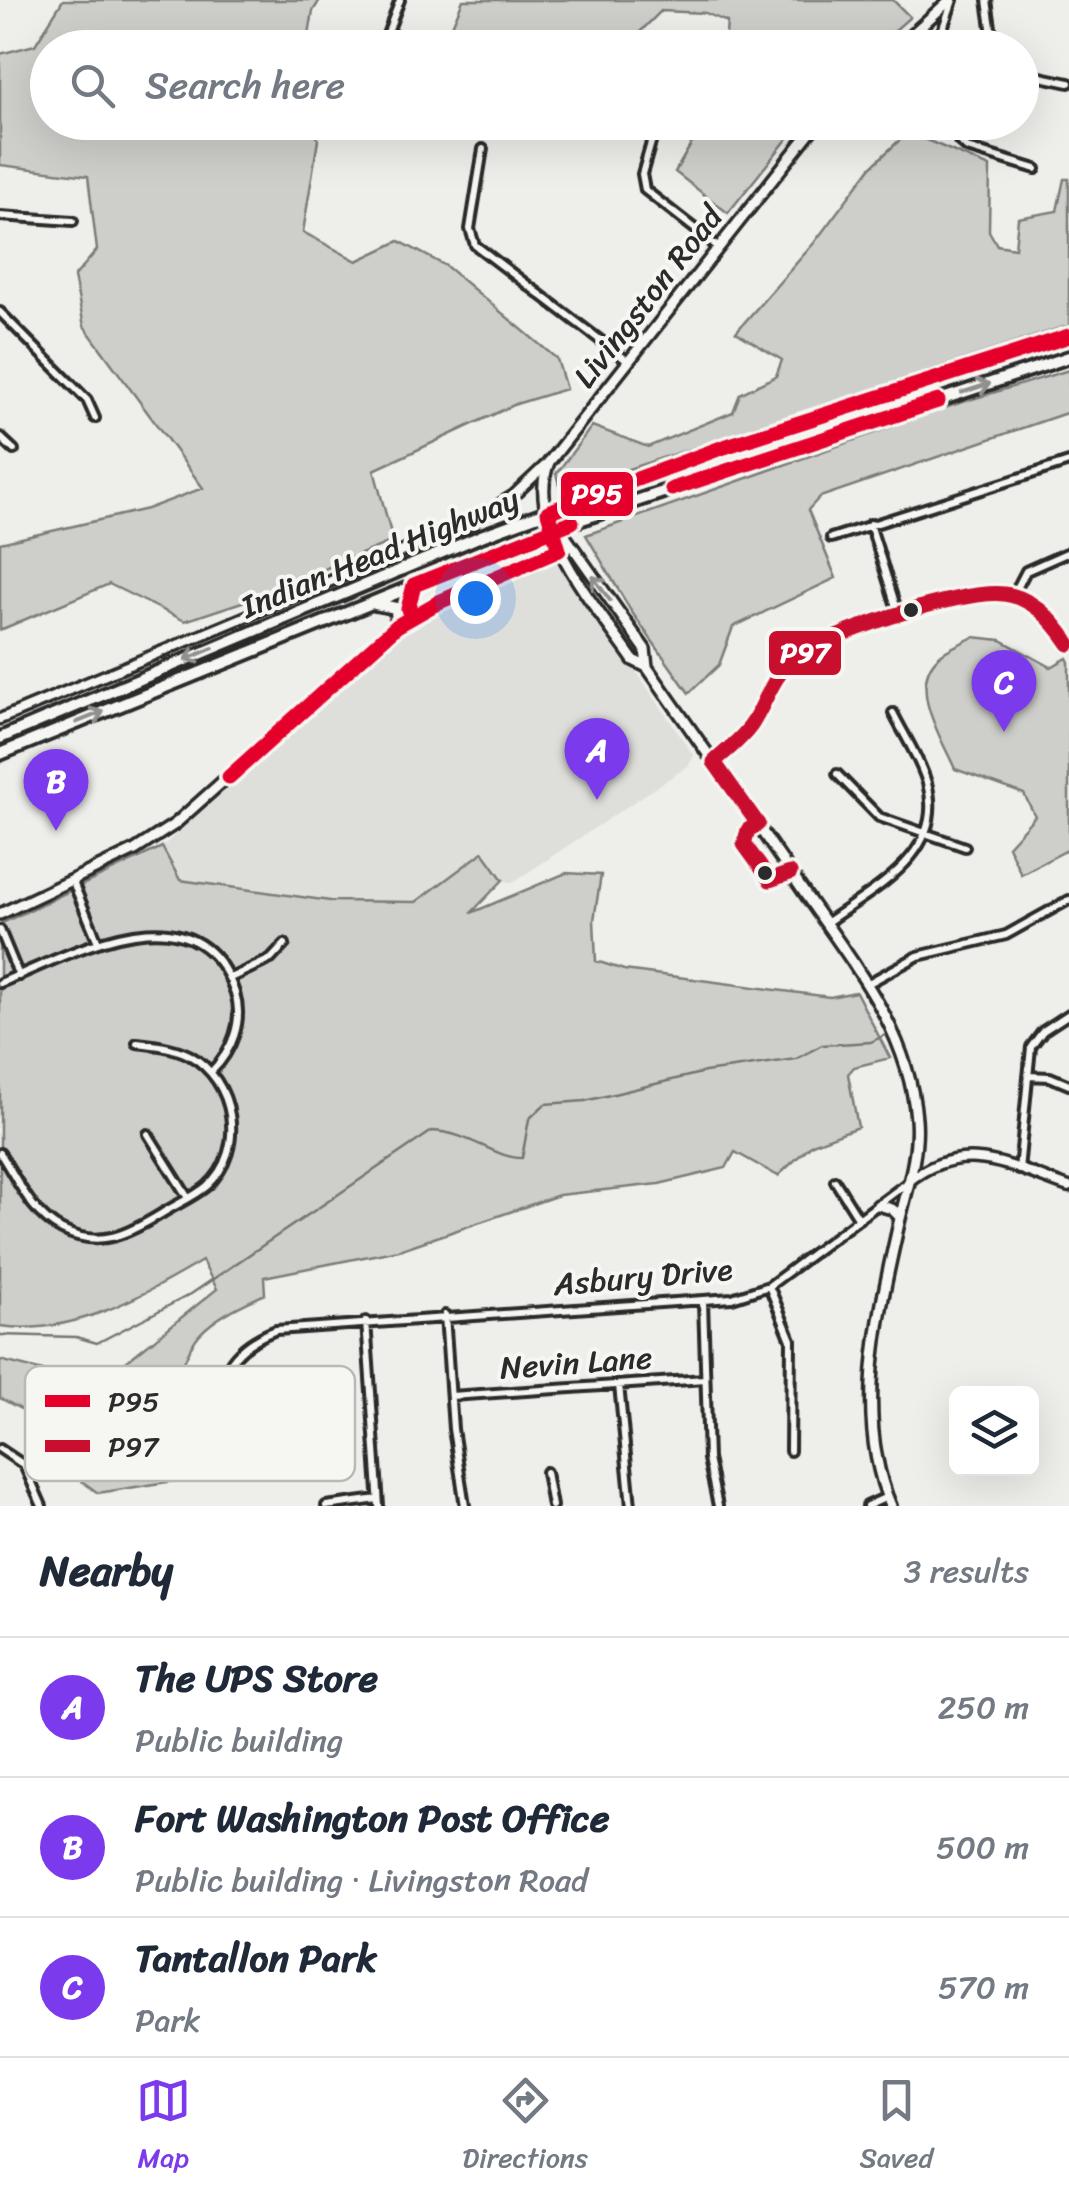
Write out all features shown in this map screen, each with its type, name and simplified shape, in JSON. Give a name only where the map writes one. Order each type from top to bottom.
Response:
[{"type":"highway","name":"Indian Head Highway","points":[[0,738],[548,512],[721,448],[1069,336]]},
{"type":"highway","name":"Indian Head Highway","points":[[0,754],[556,528],[1069,357]]},
{"type":"highway","points":[[411,618],[408,603],[414,584]]},
{"type":"highway","points":[[369,604],[396,608],[398,626]]},
{"type":"main road","points":[[917,30],[952,0]]},
{"type":"main road","name":"Livingston Road","points":[[549,462],[804,140]]},
{"type":"main road","points":[[549,462],[542,489],[548,512],[645,649],[647,667]]},
{"type":"main road","points":[[556,528],[559,550],[634,660],[647,667],[714,762],[867,984],[894,1032],[910,1083],[916,1132],[880,1321],[872,1400],[875,1457],[889,1501]]},
{"type":"main road","points":[[0,914],[175,824],[398,626],[559,550]]},
{"type":"main road","points":[[878,1205],[892,1209],[900,1218]]},
{"type":"street","points":[[389,30],[400,0]]},
{"type":"street","points":[[942,30],[952,0]]},
{"type":"street","points":[[987,0],[991,30]]},
{"type":"street","points":[[1039,76],[1069,83]]},
{"type":"street","points":[[652,140],[642,174],[645,190],[718,247]]},
{"type":"street","points":[[959,140],[966,148],[1036,169]]},
{"type":"street","points":[[483,149],[470,229],[478,249],[630,363]]},
{"type":"street","points":[[0,216],[73,221]]},
{"type":"street","points":[[0,312],[87,400],[95,418]]},
{"type":"street","points":[[0,436],[14,450]]},
{"type":"street","points":[[0,719],[470,522],[514,495],[549,462]]},
{"type":"street","points":[[831,538],[1069,462]]},
{"type":"street","points":[[870,524],[900,617]]},
{"type":"street","points":[[1013,596],[1026,571],[1069,552]]},
{"type":"street","points":[[714,762],[749,728],[775,681],[794,659],[900,617],[982,592],[1013,596],[1046,614],[1069,644]]},
{"type":"street","points":[[825,924],[907,863],[925,836],[928,788],[893,713]]},
{"type":"street","points":[[836,774],[870,810],[925,836],[966,847]]},
{"type":"street","points":[[72,880],[98,942]]},
{"type":"street","points":[[867,984],[918,956],[1006,935],[1069,900]]},
{"type":"street","points":[[0,930],[19,976]]},
{"type":"street","points":[[0,983],[132,931],[178,936],[211,954],[230,978],[238,1017],[234,1039],[212,1072]]},
{"type":"street","points":[[230,978],[270,959],[285,944]]},
{"type":"street","points":[[1020,1170],[1033,1041],[1069,1014]]},
{"type":"street","points":[[0,1153],[44,1217],[60,1230],[90,1240],[124,1236],[206,1187],[229,1148],[229,1111],[212,1072],[175,1049],[137,1043]]},
{"type":"street","points":[[1028,1076],[1050,1077],[1069,1085]]},
{"type":"street","points":[[148,1134],[188,1198]]},
{"type":"street","name":"Asbury Drive","points":[[230,1366],[247,1344],[294,1326],[732,1298],[769,1286],[919,1173],[964,1157],[980,1156],[1069,1187]]},
{"type":"street","points":[[835,1180],[860,1218]]},
{"type":"street","points":[[769,1286],[790,1340],[790,1451]]},
{"type":"street","points":[[703,1301],[708,1459],[718,1506]]},
{"type":"street","points":[[446,1316],[465,1506]]},
{"type":"street","points":[[326,1506],[378,1502],[366,1321]]},
{"type":"street","name":"Nevin Lane","points":[[451,1396],[705,1379]]},
{"type":"street","points":[[618,1385],[631,1506]]},
{"type":"street","points":[[0,1448],[25,1468]]},
{"type":"street","points":[[546,1472],[552,1506]]},
{"type":"street","points":[[31,1481],[42,1506]]},
{"type":"street","points":[[867,1506],[889,1501]]},
{"type":"shaded area","points":[[63,0],[320,0],[313,11],[310,30],[44,30]]},
{"type":"shaded area","points":[[463,0],[893,0],[910,17],[895,30],[726,30],[727,22],[705,13],[661,11],[642,30],[450,30]]},
{"type":"shaded area","points":[[30,46],[30,140],[318,140],[303,232],[357,261],[399,241],[446,266],[557,359],[566,389],[516,404],[374,470],[393,541],[251,599],[185,621],[109,584],[0,630],[0,543],[147,509],[203,488],[84,326],[74,277],[97,250],[88,176],[0,165],[0,54]]},
{"type":"shaded area","points":[[694,140],[786,140],[728,213],[675,172]]},
{"type":"shaded area","points":[[900,140],[927,140],[990,167],[989,231],[997,245],[1015,248],[1018,218],[1057,211],[1064,179],[1069,179],[1069,325],[561,491],[556,474],[592,426],[648,447],[733,412],[740,394],[776,376],[782,360],[736,332],[814,243],[871,167]]},
{"type":"shaded area","points":[[1069,370],[1069,412],[820,497],[808,510],[836,578],[733,627],[719,665],[689,693],[631,611],[586,535],[959,403]]},
{"type":"shaded area","points":[[558,557],[694,756],[688,766],[512,883],[503,880],[482,852],[416,902],[330,901],[180,880],[162,847],[304,716],[415,625]]},
{"type":"shaded area","points":[[973,637],[1001,640],[1051,667],[1067,658],[1069,662],[1069,849],[1021,874],[1008,846],[1035,816],[1024,794],[955,769],[926,697],[929,669],[938,657]]},
{"type":"shaded area","points":[[162,847],[180,880],[330,901],[416,902],[483,852],[503,880],[471,913],[566,873],[601,875],[594,920],[596,961],[624,970],[830,997],[856,992],[890,1058],[854,1067],[848,1074],[858,1127],[812,1144],[778,1176],[735,1152],[726,1168],[659,1184],[559,1195],[399,1250],[264,1277],[265,1294],[206,1328],[191,1346],[183,1366],[121,1366],[217,1289],[202,1261],[106,1311],[53,1325],[0,1326],[0,924]]},
{"type":"shaded area","points":[[0,1360],[25,1366],[25,1411],[0,1398]]},
{"type":"shaded area","points":[[82,1481],[173,1481],[98,1493]]},
{"type":"waterway","points":[[0,1335],[76,1337],[97,1343],[191,1294],[432,1131],[522,1158],[529,1119],[545,1104],[585,1101],[705,1072],[796,1059],[822,1045],[871,1042],[885,1035]]},
{"type":"transit line","name":"P95","points":[[229,777],[397,626],[439,602],[559,550],[548,512],[721,448],[1069,336]]},
{"type":"transit line","name":"P95","points":[[672,489],[938,401]]},
{"type":"transit line","name":"P95","points":[[411,618],[408,609],[414,585],[572,522]]},
{"type":"transit line","name":"P97","points":[[714,762],[748,729],[774,682],[793,660],[835,638],[896,615],[958,598],[1004,594],[1024,600],[1042,612],[1069,644]]},
{"type":"transit line","name":"P97","points":[[714,762],[758,824]]},
{"type":"transit line","name":"P97","points":[[758,824],[748,830],[744,844],[770,880],[790,873]]},
{"type":"place","name":"Tantallon Park","points":[[1004,732]]},
{"type":"place","name":"The UPS Store","points":[[597,800]]},
{"type":"place","name":"Fort Washington Post Office","points":[[56,831]]}]
